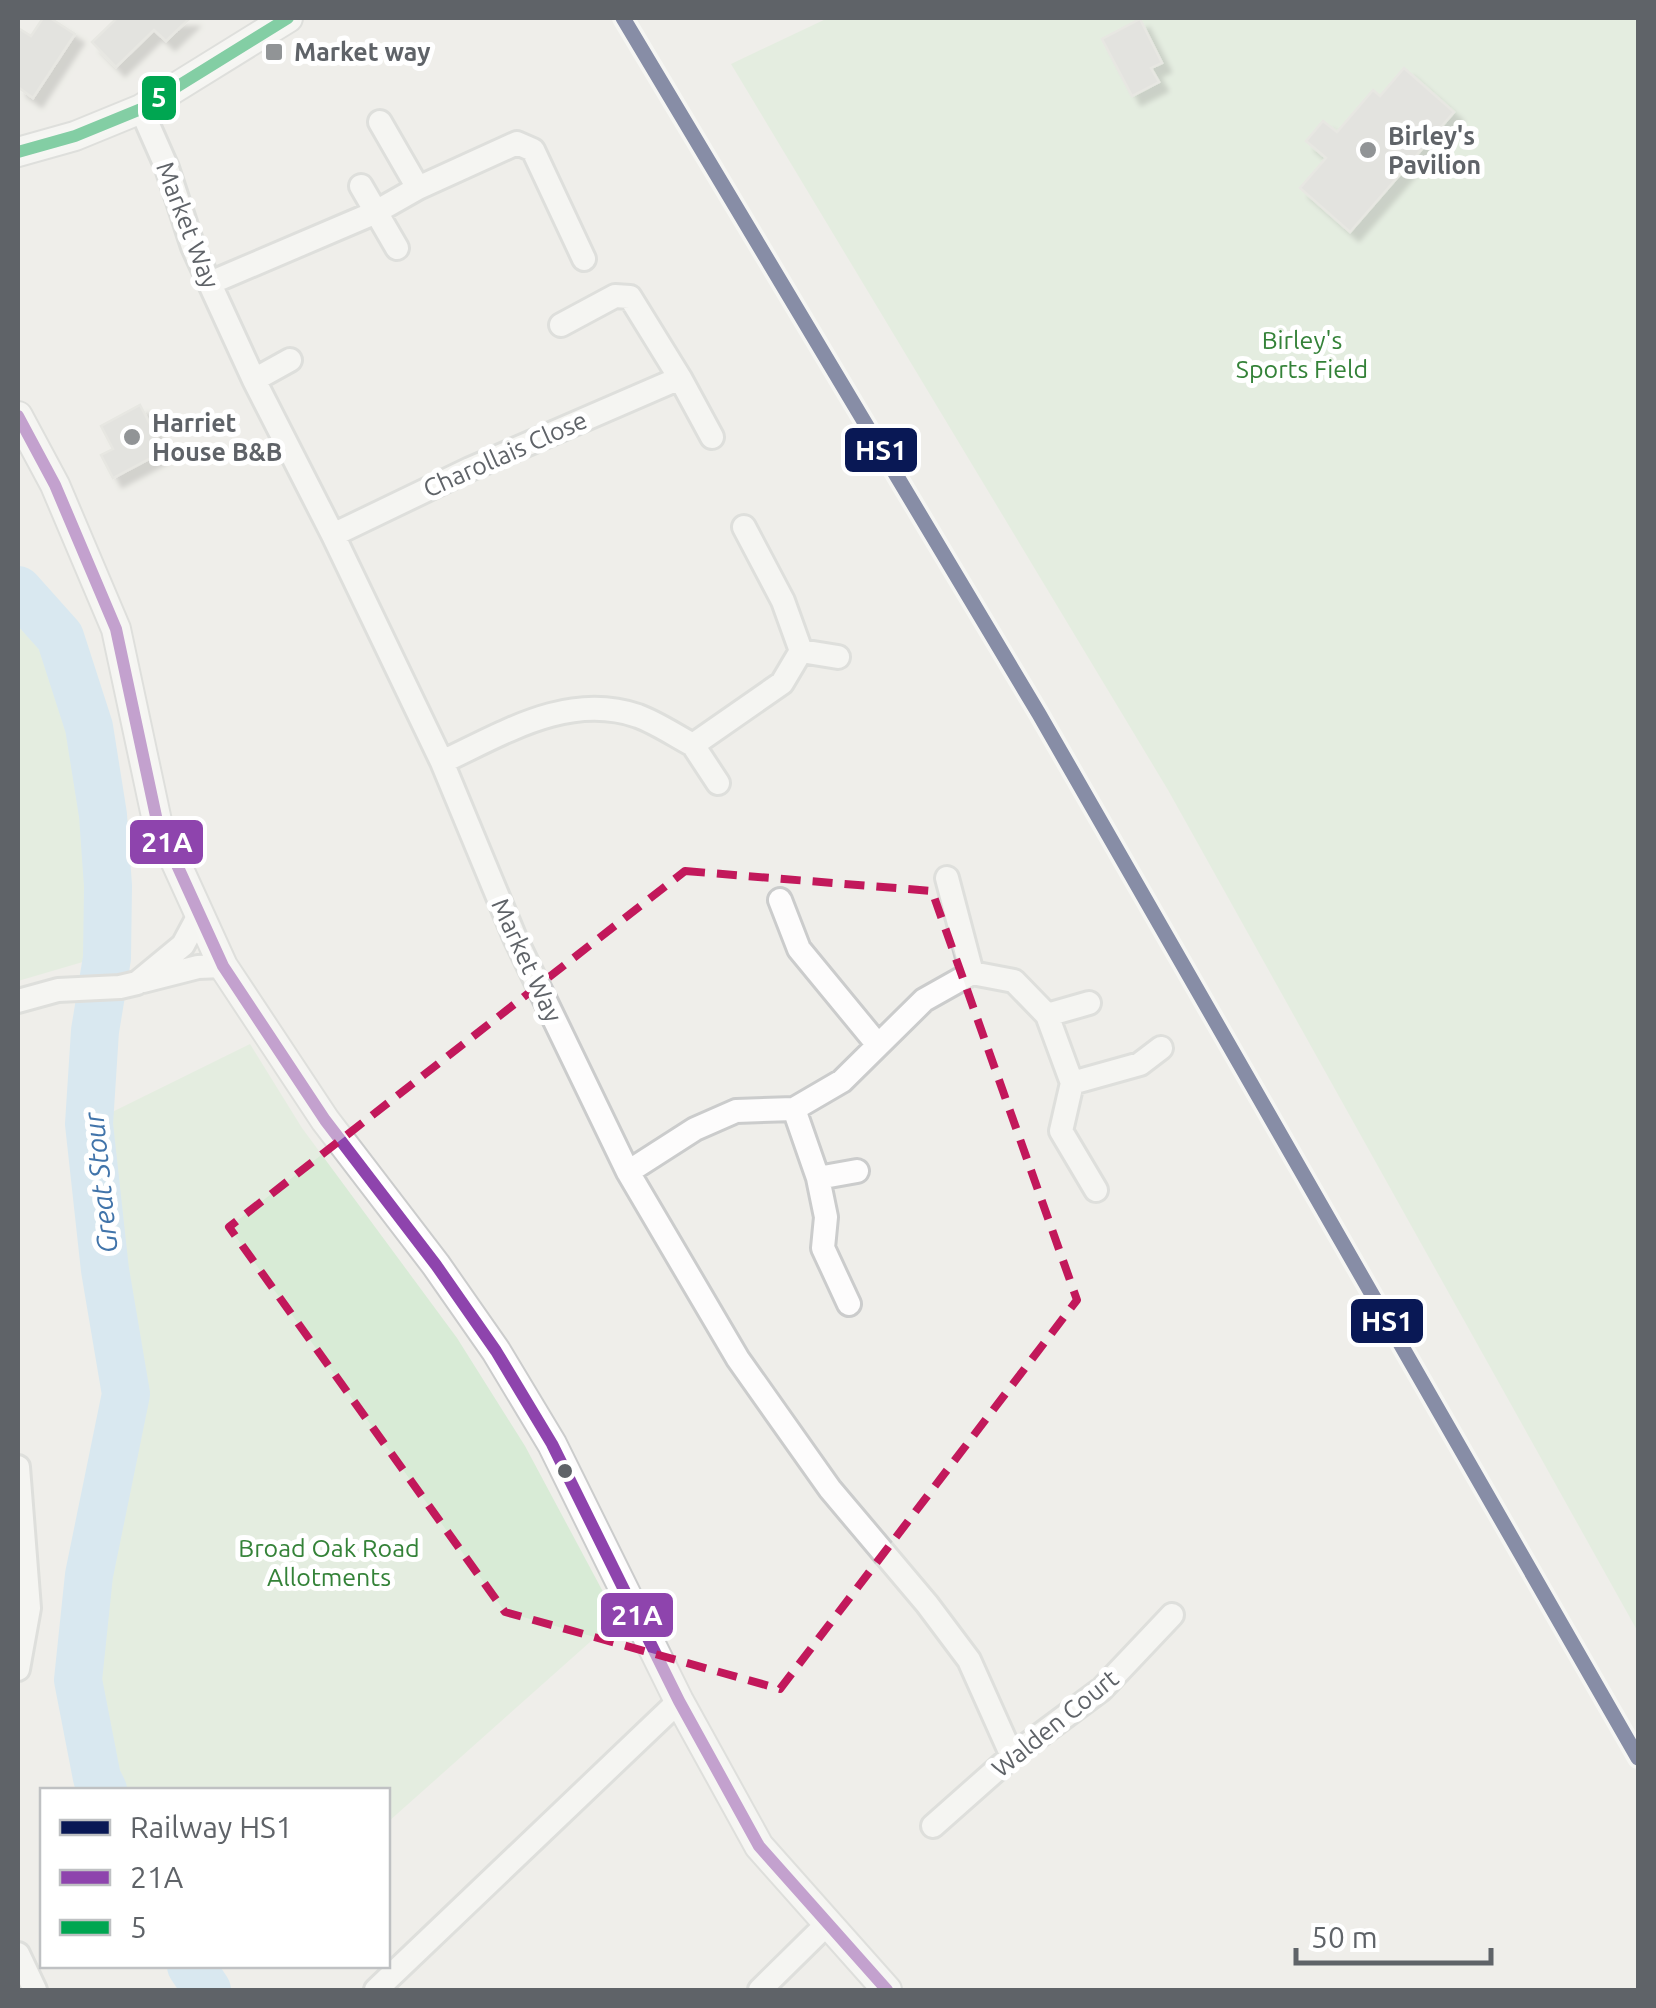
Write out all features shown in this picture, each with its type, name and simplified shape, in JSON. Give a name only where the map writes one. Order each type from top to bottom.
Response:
[{"type":"street","points":[[18,152],[74,136],[141,108],[288,18]]},
{"type":"street","name":"Market Way","points":[[141,108],[167,168],[192,247],[442,762],[515,938],[628,1172],[738,1359],[830,1489],[927,1604],[968,1660],[1012,1756]]},
{"type":"street","points":[[380,122],[418,188]]},
{"type":"street","points":[[210,283],[374,213],[418,188],[517,143],[533,150],[584,259]]},
{"type":"street","points":[[361,186],[397,248]]},
{"type":"street","points":[[560,325],[615,296],[630,298],[712,437]]},
{"type":"street","points":[[254,380],[290,360]]},
{"type":"street","name":"Charollais Close","points":[[333,535],[470,469],[680,378]]},
{"type":"street","points":[[18,416],[54,485],[116,629],[157,821],[222,966],[325,1120],[496,1351],[552,1444],[679,1701],[759,1846],[887,1990]]},
{"type":"street","points":[[693,745],[782,683],[800,650],[783,602],[744,527]]},
{"type":"street","points":[[800,650],[838,657]]},
{"type":"street","points":[[442,762],[541,716],[595,708],[639,716],[693,745],[718,782]]},
{"type":"street","points":[[947,878],[972,973]]},
{"type":"street","points":[[780,900],[799,948],[878,1045]]},
{"type":"street","points":[[138,982],[183,945],[198,917]]},
{"type":"street","points":[[18,1001],[58,990],[120,988],[198,967],[222,966]]},
{"type":"street","points":[[628,1172],[695,1129],[736,1111],[794,1109],[842,1082],[924,1000],[972,973],[1014,981],[1047,1014],[1072,1084],[1062,1131],[1096,1190]]},
{"type":"street","points":[[1047,1014],[1089,1002]]},
{"type":"street","points":[[1072,1084],[1140,1064],[1161,1048]]},
{"type":"street","points":[[794,1109],[818,1178],[826,1217],[824,1248],[850,1304]]},
{"type":"street","points":[[818,1178],[857,1171]]},
{"type":"street","points":[[18,1467],[29,1608],[18,1669]]},
{"type":"street","name":"Walden Court","points":[[934,1826],[1012,1756],[1102,1689],[1172,1615]]},
{"type":"street","points":[[390,1986],[679,1701]]},
{"type":"street","points":[[760,1990],[828,1924]]},
{"type":"street","points":[[18,1954],[35,1990]]},
{"type":"highlighted area","points":[[685,871],[932,891],[1077,1300],[780,1689],[505,1612],[229,1227]]},
{"type":"green space","name":"Birley's Sports Field","points":[[828,18],[1638,18],[1638,1632],[1168,790],[731,64]]},
{"type":"green space","points":[[18,623],[62,677],[85,771],[93,959],[18,981]]},
{"type":"green space","name":"Broad Oak Road Allotments","points":[[250,1044],[302,1128],[457,1338],[525,1446],[617,1618],[390,1820],[390,1788],[112,1788],[86,1679],[94,1575],[130,1393],[96,1120]]},
{"type":"building","points":[[43,18],[50,18],[75,34],[33,98],[18,87],[18,28],[31,36]]},
{"type":"building","points":[[117,18],[190,18],[166,41],[154,30],[116,67],[92,42]]},
{"type":"building","points":[[1140,19],[1162,63],[1151,68],[1159,82],[1132,96],[1102,39]]},
{"type":"building","name":"Birley's Pavilion","points":[[1404,68],[1454,112],[1350,232],[1300,188],[1326,158],[1306,141],[1323,121],[1337,132],[1373,90],[1380,96]]},
{"type":"building","name":"Harriet House B&B","points":[[140,405],[164,451],[113,478],[101,455],[113,449],[101,426]]},
{"type":"waterway","name":"Great Stour","points":[[18,590],[60,637],[89,727],[103,815],[108,886],[107,958],[95,1031],[89,1124],[105,1270],[126,1394],[89,1575],[78,1680],[102,1788]]},
{"type":"waterway","name":"Great Stour","points":[[192,1968],[207,1990]]},
{"type":"rail line","name":"HS1","points":[[623,18],[1039,714],[1638,1758]]},
{"type":"transit line","name":"5","points":[[18,152],[75,136],[141,109],[288,18]]},
{"type":"transit line","name":"21A","points":[[18,416],[55,485],[116,629],[157,821],[223,966],[325,1120],[496,1351],[552,1444],[679,1701],[759,1846],[887,1990]]},
{"type":"place","name":"Market way","points":[[274,52]]},
{"type":"place","name":"Birley's Pavilion","points":[[1368,150]]},
{"type":"place","name":"Harriet House B&B","points":[[132,437]]}]
